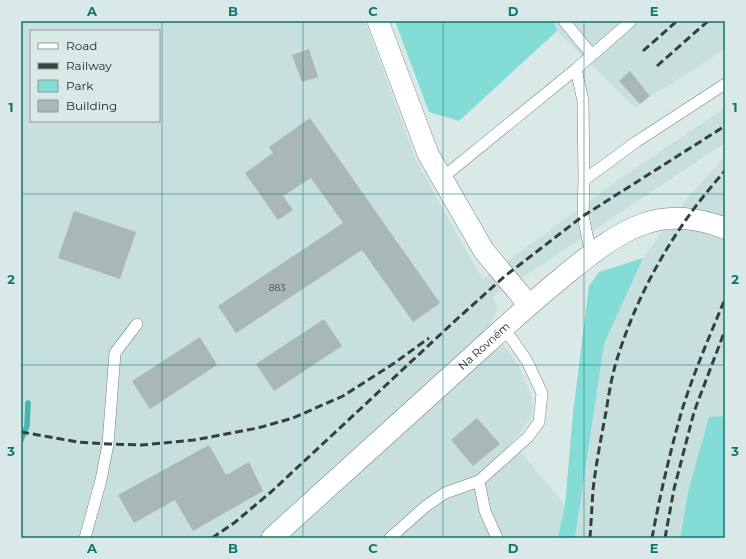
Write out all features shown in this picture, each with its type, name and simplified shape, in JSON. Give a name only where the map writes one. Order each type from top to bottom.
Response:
[{"type":"street","points":[[378,21],[428,154],[484,251],[529,305]]},
{"type":"street","name":"Na Rovném","points":[[272,538],[529,305],[591,254],[641,224],[664,218],[686,218],[725,228]]},
{"type":"lane","points":[[564,21],[592,55]]},
{"type":"lane","points":[[442,178],[576,69],[631,21]]},
{"type":"lane","points":[[576,69],[583,101],[583,216],[591,254]]},
{"type":"lane","points":[[584,180],[636,142],[725,84]]},
{"type":"lane","points":[[85,538],[101,480],[108,444],[115,353],[137,324]]},
{"type":"lane","points":[[390,538],[426,506],[445,493],[480,481],[528,437],[539,422],[542,393],[527,361],[504,328]]},
{"type":"lane","points":[[480,481],[485,511],[497,538]]},
{"type":"shaded area","points":[[21,21],[365,21],[415,158],[483,279],[624,176],[725,108],[725,143],[493,297],[498,308],[488,329],[505,346],[519,366],[532,398],[532,416],[512,442],[565,505],[558,538],[21,538]]},
{"type":"shaded area","points":[[554,21],[725,21],[725,49],[650,96],[635,108],[557,31]]},
{"type":"shaded area","points":[[725,156],[725,416],[709,417],[688,492],[679,538],[575,538],[604,344],[643,258],[685,201]]},
{"type":"green space","points":[[395,21],[554,21],[557,31],[459,121],[429,112]]},
{"type":"green space","points":[[643,258],[604,344],[575,538],[558,538],[565,505],[573,413],[589,286],[599,272]]},
{"type":"green space","points":[[725,416],[725,538],[680,538],[688,492],[709,417]]},
{"type":"building","points":[[309,49],[318,77],[302,82],[292,55]]},
{"type":"building","points":[[630,71],[650,96],[640,104],[619,81]]},
{"type":"building","points":[[310,118],[440,303],[413,322],[362,250],[236,333],[218,306],[343,223],[311,178],[283,196],[293,210],[278,220],[245,173],[273,153],[269,147]]},
{"type":"building","points":[[74,211],[136,232],[120,279],[58,258]]},
{"type":"building","points":[[324,319],[342,346],[274,391],[256,364]]},
{"type":"building","points":[[200,337],[217,365],[150,409],[132,381]]},
{"type":"building","points":[[477,418],[500,444],[473,466],[451,440]]},
{"type":"building","points":[[209,445],[226,475],[249,462],[263,491],[193,531],[175,500],[134,523],[118,495]]},
{"type":"waterway","points":[[21,440],[27,426],[28,403]]},
{"type":"railway","points":[[643,51],[677,21]]},
{"type":"railway","points":[[657,66],[708,21]]},
{"type":"railway","points":[[212,538],[234,523],[271,492],[505,276],[583,216],[725,126]]},
{"type":"railway","points":[[590,538],[593,490],[600,441],[614,370],[627,330],[649,281],[676,235],[691,213],[725,171]]},
{"type":"railway","points":[[652,538],[658,506],[682,410],[725,299]]},
{"type":"railway","points":[[665,538],[674,489],[694,412],[725,330]]},
{"type":"railway","points":[[21,432],[78,442],[142,445],[194,440],[258,428],[293,418],[343,396],[393,364],[429,338]]}]
